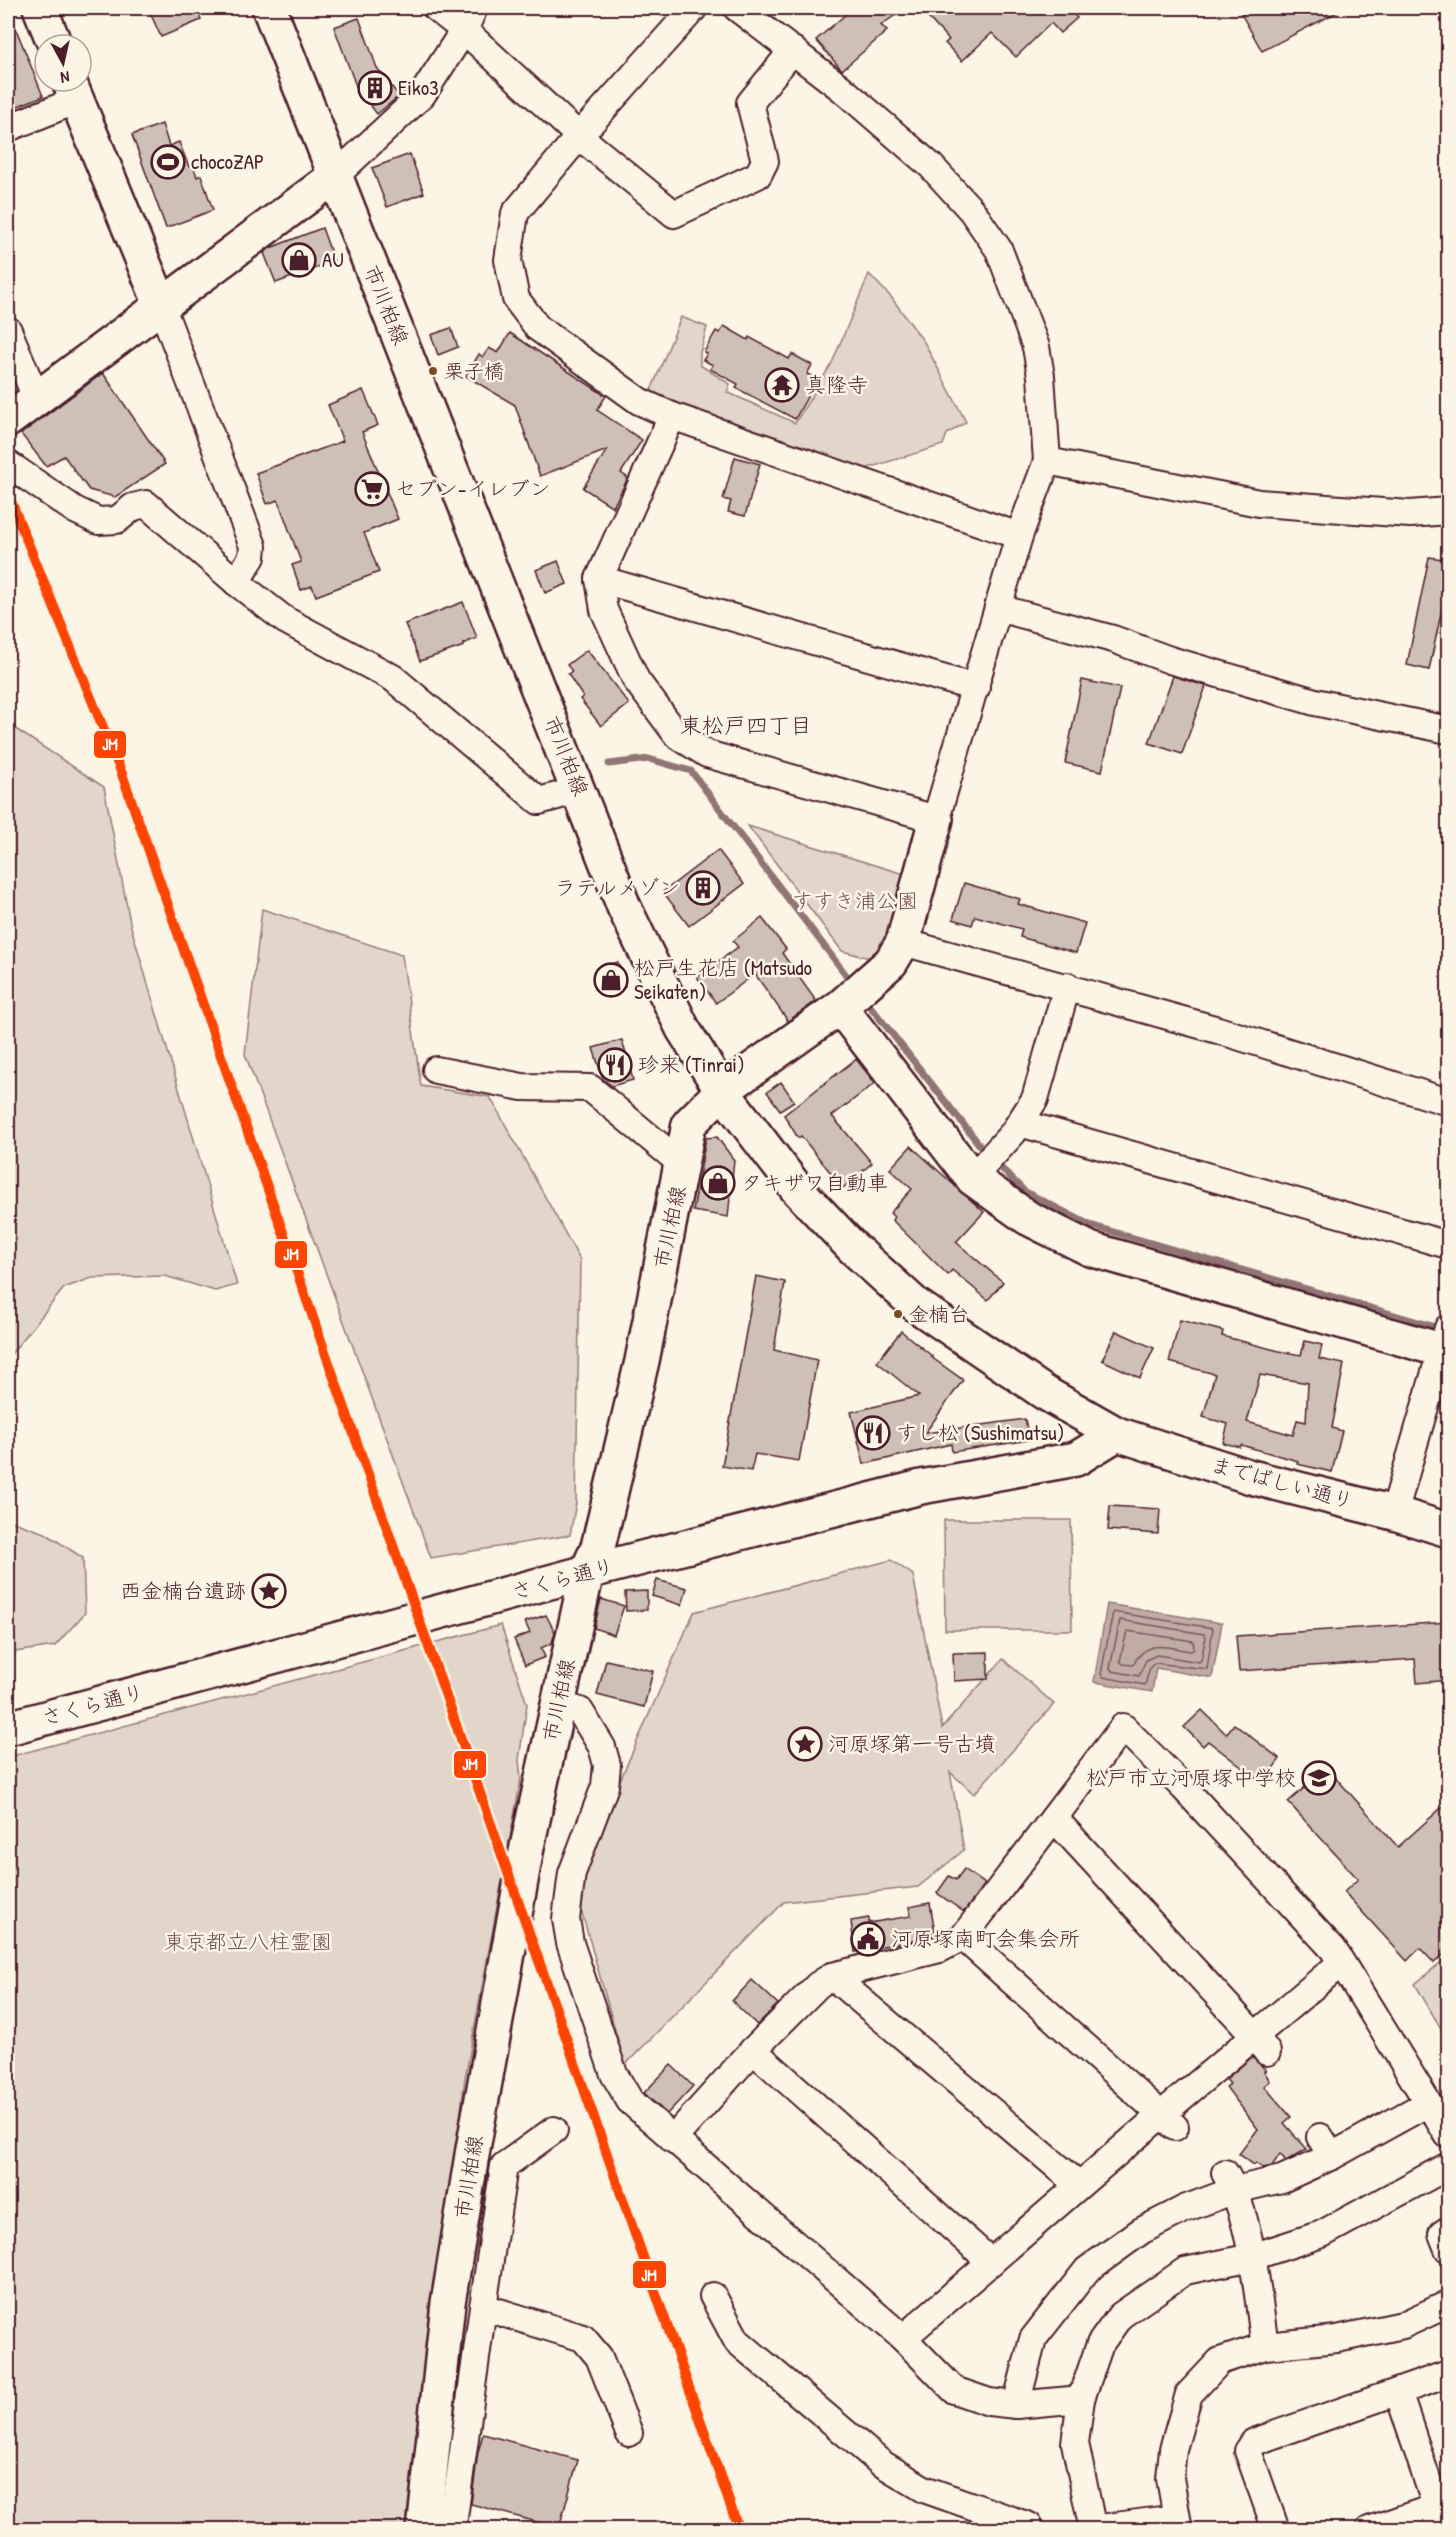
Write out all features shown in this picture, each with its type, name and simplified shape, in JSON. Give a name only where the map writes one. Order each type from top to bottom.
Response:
[{"type":"street","points":[[40,8],[50,33]]},
{"type":"street","name":"市川柏線","points":[[269,8],[624,907],[683,1029],[722,1091],[689,1124],[639,1372],[598,1547],[587,1572],[527,1847],[448,2303],[448,2528]]},
{"type":"street","points":[[436,8],[469,19],[579,136],[674,214],[758,175],[765,161],[750,103],[793,50]]},
{"type":"street","points":[[694,8],[579,136],[515,213],[508,260],[516,299],[538,328],[639,401],[672,416],[1019,536]]},
{"type":"street","points":[[722,1091],[851,997],[891,962],[903,942],[936,819],[1019,536],[1047,461],[1041,376],[1036,347],[999,250],[972,211],[931,166],[842,88],[737,8]]},
{"type":"street","points":[[8,420],[334,177],[422,95],[469,19]]},
{"type":"street","points":[[8,128],[69,93]]},
{"type":"street","points":[[74,93],[161,305],[253,546],[252,556],[236,582]]},
{"type":"street","points":[[8,330],[36,398]]},
{"type":"street","points":[[672,416],[599,579],[603,610],[636,680],[677,735],[707,754],[936,819]]},
{"type":"street","points":[[1047,461],[1259,503],[1410,514],[1449,511]]},
{"type":"street","points":[[8,464],[75,510],[98,521],[117,520],[134,507],[146,504],[236,582],[285,620],[393,678],[538,801],[579,790]]},
{"type":"street","points":[[599,579],[976,688]]},
{"type":"street","points":[[999,608],[1113,639],[1170,660],[1315,702],[1449,730]]},
{"type":"street","points":[[903,942],[1218,1029],[1449,1102]]},
{"type":"street","points":[[984,1164],[1020,1123],[1035,1098],[1067,986]]},
{"type":"street","points":[[851,997],[1028,1218],[1090,1249],[1446,1342],[1394,1513]]},
{"type":"street","points":[[436,1070],[522,1088],[590,1088],[682,1166]]},
{"type":"street","name":"までばしい通り","points":[[722,1091],[797,1189],[853,1248],[916,1305],[1044,1393],[1117,1434],[1251,1477],[1394,1513],[1449,1530]]},
{"type":"street","points":[[1020,1123],[1449,1245]]},
{"type":"street","name":"さくら通り","points":[[8,1728],[587,1572],[921,1486],[1076,1458],[1117,1434]]},
{"type":"street","points":[[558,1704],[580,1711],[602,1747],[607,1765],[605,1786],[572,1873],[566,1919],[570,1943],[614,2074],[630,2102],[903,2338],[954,2390],[989,2402],[1016,2405],[1081,2399]]},
{"type":"street","points":[[673,2139],[753,2050],[818,1984],[832,1976],[940,1949],[963,1937],[1123,1727],[1208,1814],[1333,1949],[1449,2135]]},
{"type":"street","points":[[1054,1818],[1261,2044]]},
{"type":"street","points":[[963,1937],[1168,2121]]},
{"type":"street","points":[[903,2338],[1079,2185],[1168,2121],[1261,2044],[1341,1963]]},
{"type":"street","points":[[832,1976],[1079,2185]]},
{"type":"street","points":[[753,2050],[991,2262]]},
{"type":"street","points":[[1016,2405],[1033,2339],[1087,2270],[1141,2231],[1184,2209],[1230,2181],[1282,2179],[1326,2146],[1428,2103]]},
{"type":"street","points":[[448,2528],[504,2166],[554,2130]]},
{"type":"street","points":[[1449,2166],[1322,2234],[1252,2257],[1185,2271],[1120,2316],[1100,2344],[1081,2399],[1075,2443],[1093,2529],[1178,2524],[1170,2478],[1173,2449],[1189,2394],[1220,2361],[1265,2346],[1337,2339],[1403,2325],[1449,2304]]},
{"type":"street","points":[[1230,2181],[1252,2257],[1265,2346]]},
{"type":"street","points":[[1449,2230],[1442,2234],[1449,2249]]},
{"type":"street","points":[[713,2296],[737,2341],[881,2463],[924,2488],[1034,2528]]},
{"type":"street","points":[[483,2307],[583,2338],[599,2357],[628,2433]]},
{"type":"street","points":[[1276,2529],[1248,2451],[1254,2442],[1449,2374]]},
{"type":"street","points":[[1369,2529],[1443,2513],[1398,2392]]},
{"type":"green space","points":[[869,274],[891,297],[924,342],[966,422],[947,434],[943,445],[862,470],[650,393],[681,317],[707,327],[700,353],[700,365],[730,384],[727,392],[795,423],[832,363]]},
{"type":"green space","points":[[8,724],[104,787],[131,927],[237,1285],[215,1291],[165,1276],[92,1278],[64,1288],[8,1358]]},
{"type":"green space","name":"すすき浦公園","points":[[748,826],[907,875],[878,960],[842,951]]},
{"type":"green space","points":[[262,909],[402,955],[421,1086],[490,1097],[580,1260],[576,1503],[570,1535],[431,1558],[245,1054]]},
{"type":"green space","points":[[8,1520],[45,1533],[83,1558],[85,1613],[55,1646],[8,1651]]},
{"type":"green space","points":[[944,1520],[1071,1520],[1072,1630],[945,1630]]},
{"type":"green space","points":[[891,1560],[913,1575],[942,1728],[1003,1659],[1054,1704],[974,1794],[950,1772],[964,1850],[918,1887],[784,1902],[625,2065],[574,1885],[694,1612]]},
{"type":"green space","name":"東京都立八柱霊園","points":[[501,1625],[527,1704],[519,1760],[521,1779],[465,2078],[408,2529],[8,2530],[8,1757]]},
{"type":"green space","points":[[1448,1956],[1448,2041],[1415,1984]]},
{"type":"water","points":[[1107,1604],[1222,1623],[1212,1678],[1156,1668],[1152,1692],[1094,1682]]},
{"type":"building","points":[[148,8],[196,8],[201,20],[161,37]]},
{"type":"building","points":[[853,8],[906,8],[881,25],[887,31],[842,70],[816,40]]},
{"type":"building","points":[[919,8],[1068,8],[1077,18],[1060,33],[1051,23],[1016,57],[992,33],[962,61],[945,43],[949,40]]},
{"type":"building","points":[[1238,8],[1345,8],[1262,51]]},
{"type":"building","points":[[8,9],[33,71],[33,93],[42,93],[43,96],[8,110]]},
{"type":"building","points":[[359,18],[377,68],[399,96],[377,114],[356,86],[334,27]]},
{"type":"building","points":[[162,124],[169,146],[179,142],[189,167],[193,165],[197,177],[201,175],[213,210],[166,228],[132,135]]},
{"type":"building","points":[[410,154],[424,193],[387,207],[372,168]]},
{"type":"building","points":[[322,228],[334,261],[276,283],[264,253],[270,248]]},
{"type":"building","points":[[724,326],[789,359],[792,354],[812,365],[807,374],[817,379],[795,419],[736,388],[738,384],[710,369],[713,365],[703,360],[707,354],[704,352],[716,331],[720,333]]},
{"type":"building","points":[[451,328],[458,347],[438,355],[431,335]]},
{"type":"building","points":[[510,333],[606,396],[597,410],[642,440],[621,473],[628,478],[613,507],[583,488],[607,450],[540,476],[515,405],[466,376],[479,354],[483,357],[489,348],[498,353]]},
{"type":"building","points":[[103,373],[165,464],[115,497],[89,490],[64,456],[46,466],[21,434]]},
{"type":"building","points":[[363,390],[378,425],[362,432],[398,519],[364,533],[379,572],[316,596],[312,586],[301,590],[292,565],[301,562],[278,500],[267,504],[256,473],[343,441],[328,405]]},
{"type":"building","points":[[735,457],[760,464],[745,516],[728,512],[731,501],[723,499]]},
{"type":"building","points":[[1429,557],[1449,560],[1449,576],[1429,670],[1407,665]]},
{"type":"building","points":[[558,561],[567,584],[545,593],[536,570]]},
{"type":"building","points":[[463,602],[477,638],[463,644],[464,646],[420,661],[405,624]]},
{"type":"building","points":[[587,650],[629,704],[601,726],[580,699],[583,697],[568,674],[572,671],[567,665]]},
{"type":"building","points":[[1173,676],[1206,686],[1182,754],[1149,743]]},
{"type":"building","points":[[1082,680],[1120,688],[1102,771],[1065,763]]},
{"type":"building","name":"ラテルメゾン","points":[[718,850],[744,884],[689,926],[663,892]]},
{"type":"building","points":[[964,883],[1020,899],[1018,904],[1085,923],[1076,953],[1020,937],[1022,929],[975,916],[972,925],[953,919]]},
{"type":"building","points":[[762,918],[786,949],[782,953],[816,1001],[788,1021],[755,974],[716,1003],[697,977],[738,947],[733,941]]},
{"type":"building","points":[[618,962],[625,987],[604,994],[596,969]]},
{"type":"building","points":[[622,1040],[633,1080],[612,1086],[603,1079],[593,1048]]},
{"type":"building","points":[[856,1059],[875,1083],[832,1116],[872,1163],[843,1188],[801,1136],[798,1138],[784,1115]]},
{"type":"building","points":[[781,1082],[794,1101],[780,1110],[767,1092]]},
{"type":"building","points":[[717,1137],[734,1160],[728,1217],[693,1211],[706,1138]]},
{"type":"building","points":[[911,1146],[984,1212],[956,1242],[1003,1282],[988,1300],[952,1270],[948,1275],[892,1220],[894,1217],[890,1213],[912,1189],[890,1169]]},
{"type":"building","points":[[756,1276],[785,1282],[774,1350],[817,1360],[799,1461],[755,1454],[751,1471],[722,1466]]},
{"type":"building","points":[[1180,1320],[1223,1331],[1222,1336],[1301,1355],[1305,1341],[1322,1345],[1319,1359],[1344,1364],[1332,1428],[1342,1431],[1332,1472],[1297,1464],[1298,1461],[1241,1445],[1240,1447],[1223,1443],[1228,1424],[1203,1417],[1215,1374],[1169,1362]],"holes":[[[1260,1375],[1308,1383],[1306,1422],[1297,1420],[1293,1435],[1247,1422]]]},
{"type":"building","points":[[901,1331],[963,1380],[925,1433],[1025,1419],[1029,1440],[952,1452],[951,1444],[864,1464],[851,1412],[919,1396],[877,1362]]},
{"type":"building","points":[[1116,1331],[1154,1348],[1140,1378],[1102,1360]]},
{"type":"building","points":[[1110,1506],[1160,1509],[1158,1534],[1108,1530]]},
{"type":"building","points":[[657,1580],[687,1588],[682,1605],[652,1596]]},
{"type":"building","points":[[647,1591],[647,1610],[626,1611],[625,1592]]},
{"type":"building","points":[[601,1599],[624,1606],[614,1635],[594,1628]]},
{"type":"building","points":[[546,1615],[555,1632],[552,1643],[541,1648],[545,1657],[525,1665],[514,1639],[530,1633],[525,1622]]},
{"type":"building","points":[[1449,1622],[1449,1680],[1417,1683],[1415,1659],[1239,1671],[1236,1636]]},
{"type":"building","points":[[988,1652],[988,1679],[954,1681],[953,1653]]},
{"type":"building","points":[[606,1660],[653,1671],[644,1707],[597,1695]]},
{"type":"building","points":[[1202,1710],[1226,1734],[1234,1724],[1280,1759],[1262,1783],[1208,1741],[1203,1746],[1184,1727]]},
{"type":"building","points":[[1327,1768],[1398,1847],[1449,1801],[1449,1950],[1434,1963],[1420,1948],[1407,1961],[1344,1892],[1358,1879],[1288,1802]]},
{"type":"building","points":[[964,1869],[985,1884],[964,1912],[937,1893],[949,1876],[956,1880]]},
{"type":"building","points":[[930,1903],[935,1932],[931,1933],[932,1936],[855,1952],[851,1921],[869,1918],[869,1923],[911,1916],[909,1907]]},
{"type":"building","points":[[752,1980],[778,2004],[757,2025],[732,2001]]},
{"type":"building","points":[[1252,2057],[1266,2070],[1264,2071],[1270,2081],[1264,2086],[1291,2117],[1284,2123],[1307,2149],[1286,2161],[1280,2154],[1272,2166],[1263,2168],[1256,2163],[1254,2165],[1239,2154],[1258,2129],[1226,2087],[1230,2084],[1226,2079]]},
{"type":"building","points":[[671,2065],[693,2086],[667,2114],[644,2093]]},
{"type":"building","points":[[483,2434],[578,2460],[559,2528],[471,2504],[478,2452]]},
{"type":"waterway","points":[[609,764],[649,759],[691,771],[853,984]]},
{"type":"waterway","points":[[863,997],[986,1153]]},
{"type":"waterway","points":[[994,1161],[1024,1191],[1090,1225],[1442,1329]]},
{"type":"transit line","name":"JM","points":[[8,494],[122,774],[739,2530]]},
{"type":"place","name":"Eiko3","points":[[375,88]]},
{"type":"place","name":"chocoZAP","points":[[168,162]]},
{"type":"place","name":"AU","points":[[299,260]]},
{"type":"place","name":"栗子橋","points":[[433,371]]},
{"type":"place","name":"真隆寺","points":[[782,385]]},
{"type":"place","name":"セブン-イレブン","points":[[372,489]]},
{"type":"place","name":"ラテルメゾン","points":[[703,888]]},
{"type":"place","name":"松戸生花店 (Matsudo Seikaten)","points":[[611,980]]},
{"type":"place","name":"珍来 (Tinrai)","points":[[615,1065]]},
{"type":"place","name":"タキザワ自動車","points":[[718,1183]]},
{"type":"place","name":"金楠台","points":[[898,1314]]},
{"type":"place","name":"すし松 (Sushimatsu)","points":[[873,1433]]},
{"type":"place","name":"西金楠台遺跡","points":[[269,1591]]},
{"type":"place","name":"河原塚第一号古墳","points":[[805,1744]]},
{"type":"place","name":"松戸市立河原塚中学校","points":[[1319,1778]]},
{"type":"place","name":"河原塚南町会集会所","points":[[868,1939]]},
{"type":"district","name":"東松戸四丁目","points":[[746,725]]}]
